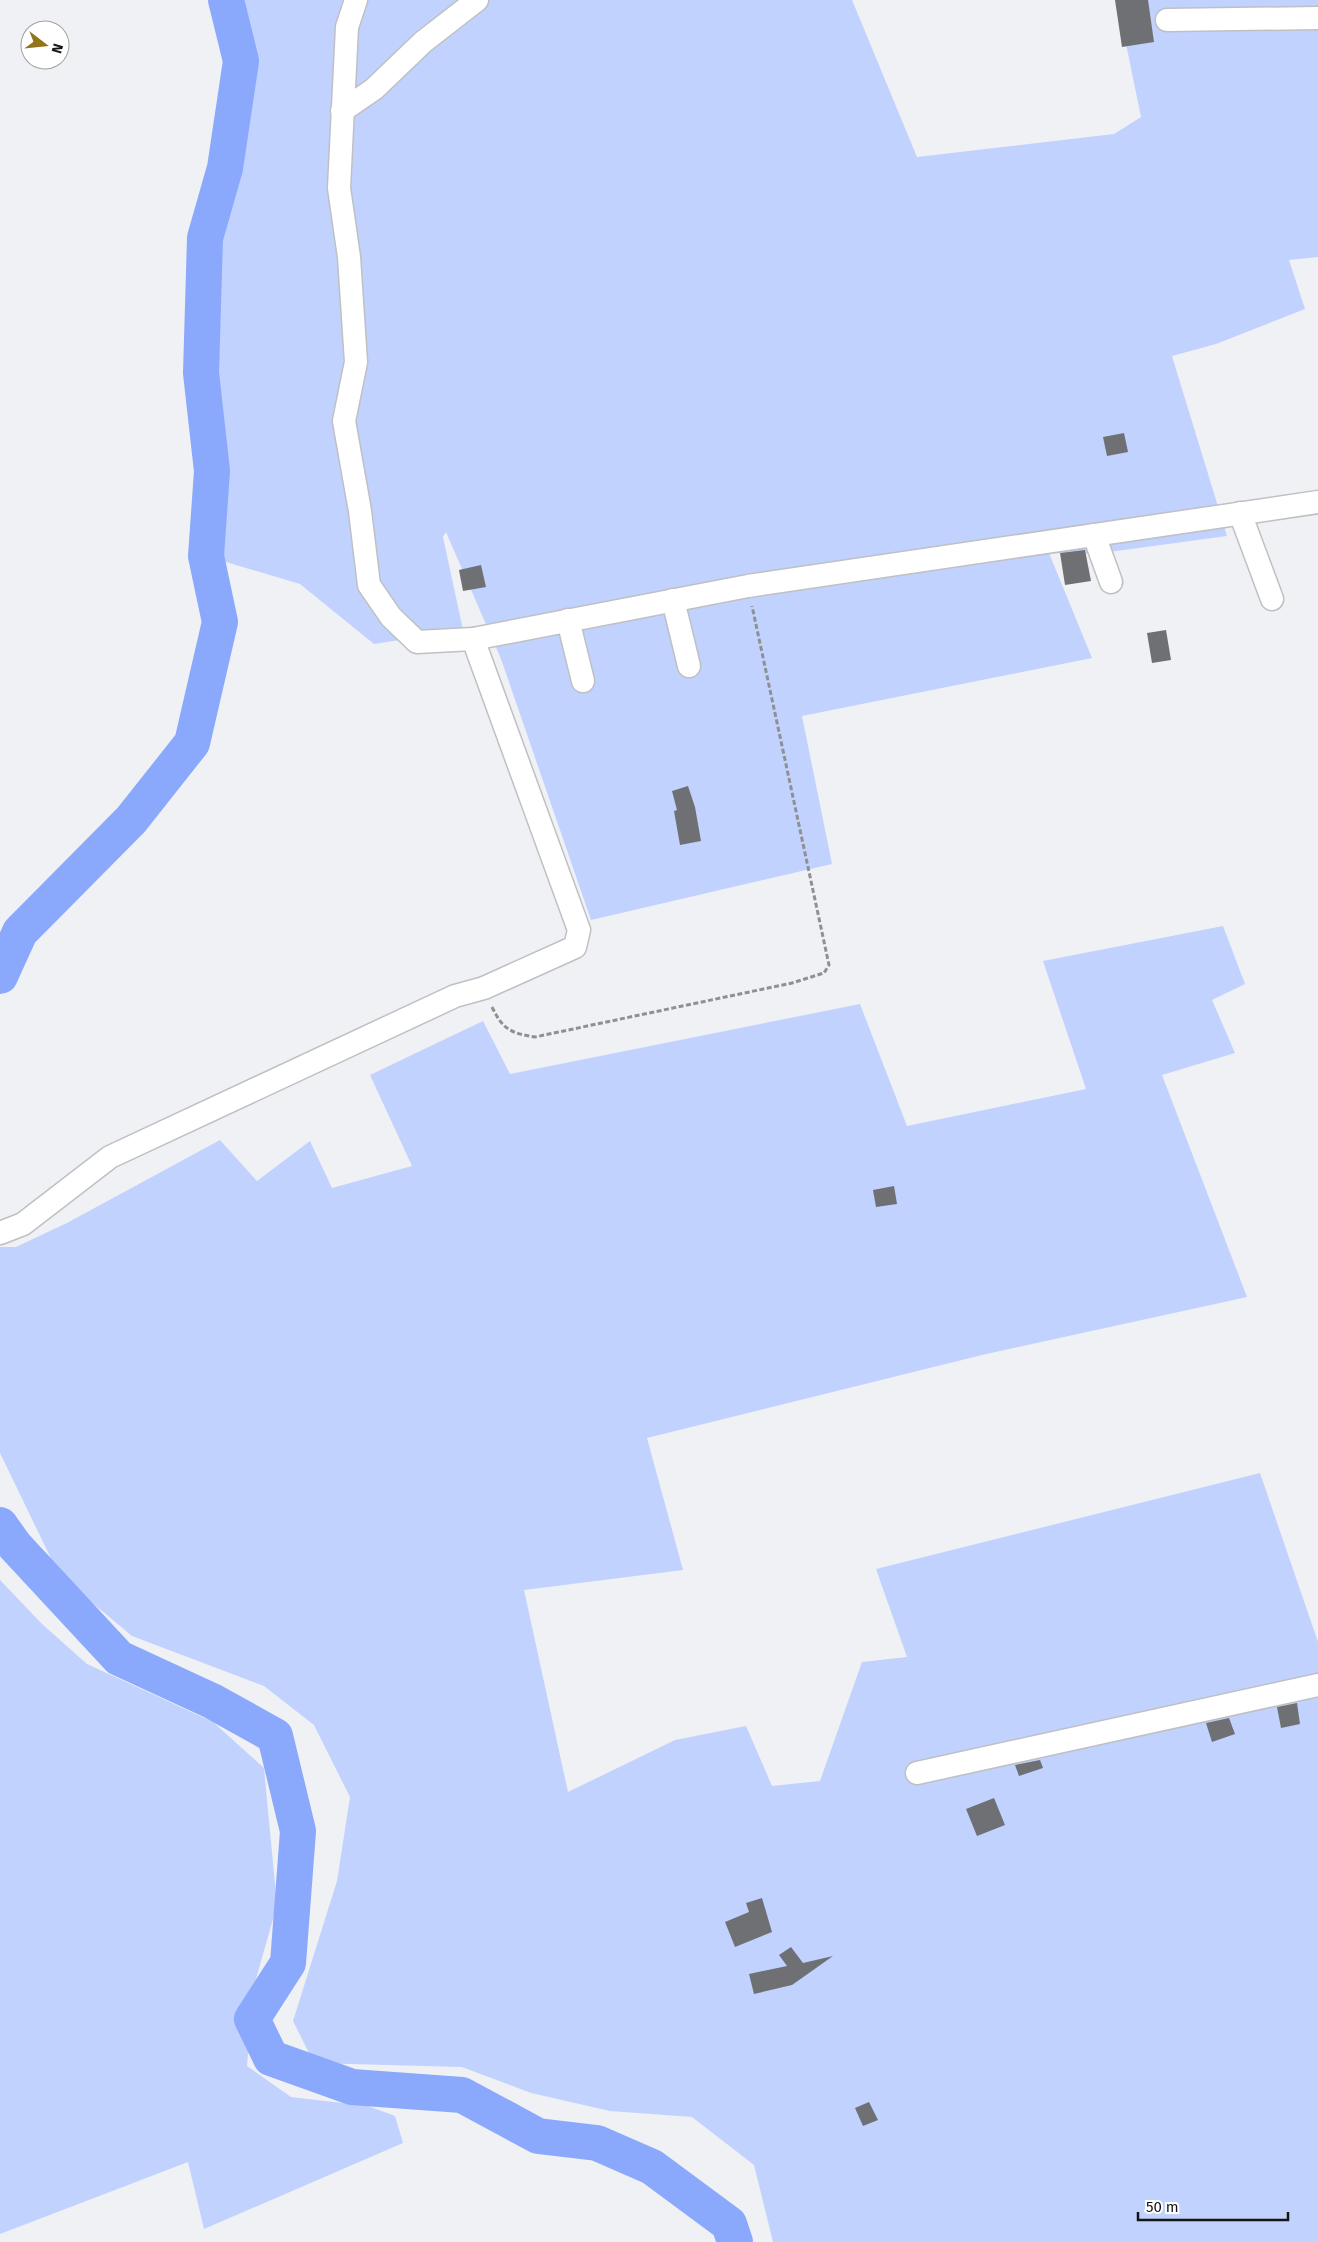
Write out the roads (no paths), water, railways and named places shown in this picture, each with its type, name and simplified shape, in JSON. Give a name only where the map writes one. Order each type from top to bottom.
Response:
[{"type":"street","points":[[356,0],[347,27],[339,188],[349,257],[356,362],[344,421],[360,511],[369,585],[391,617],[417,642],[473,639],[748,586],[1318,502]]},
{"type":"street","points":[[342,111],[374,89],[423,42],[477,0]]},
{"type":"street","points":[[1315,0],[1318,12]]},
{"type":"street","points":[[1167,20],[1318,18]]},
{"type":"street","points":[[1240,513],[1272,599]]},
{"type":"street","points":[[1094,535],[1110,582]]},
{"type":"street","points":[[673,600],[689,666]]},
{"type":"street","points":[[568,620],[583,681]]},
{"type":"street","points":[[0,1233],[23,1224],[110,1157],[446,1000],[484,988],[574,947],[579,930],[473,639]]},
{"type":"street","points":[[917,1773],[1318,1685]]},
{"type":"waterway","points":[[0,976],[20,932],[131,820],[192,743],[220,622],[206,556],[212,471],[201,373],[205,238],[225,168],[241,61],[226,0]]},
{"type":"waterway","points":[[0,1525],[15,1546],[119,1658],[212,1701],[275,1736],[298,1831],[288,1963],[252,2019],[271,2058],[352,2087],[462,2095],[538,2136],[597,2143],[652,2167],[729,2224],[735,2242]]}]
